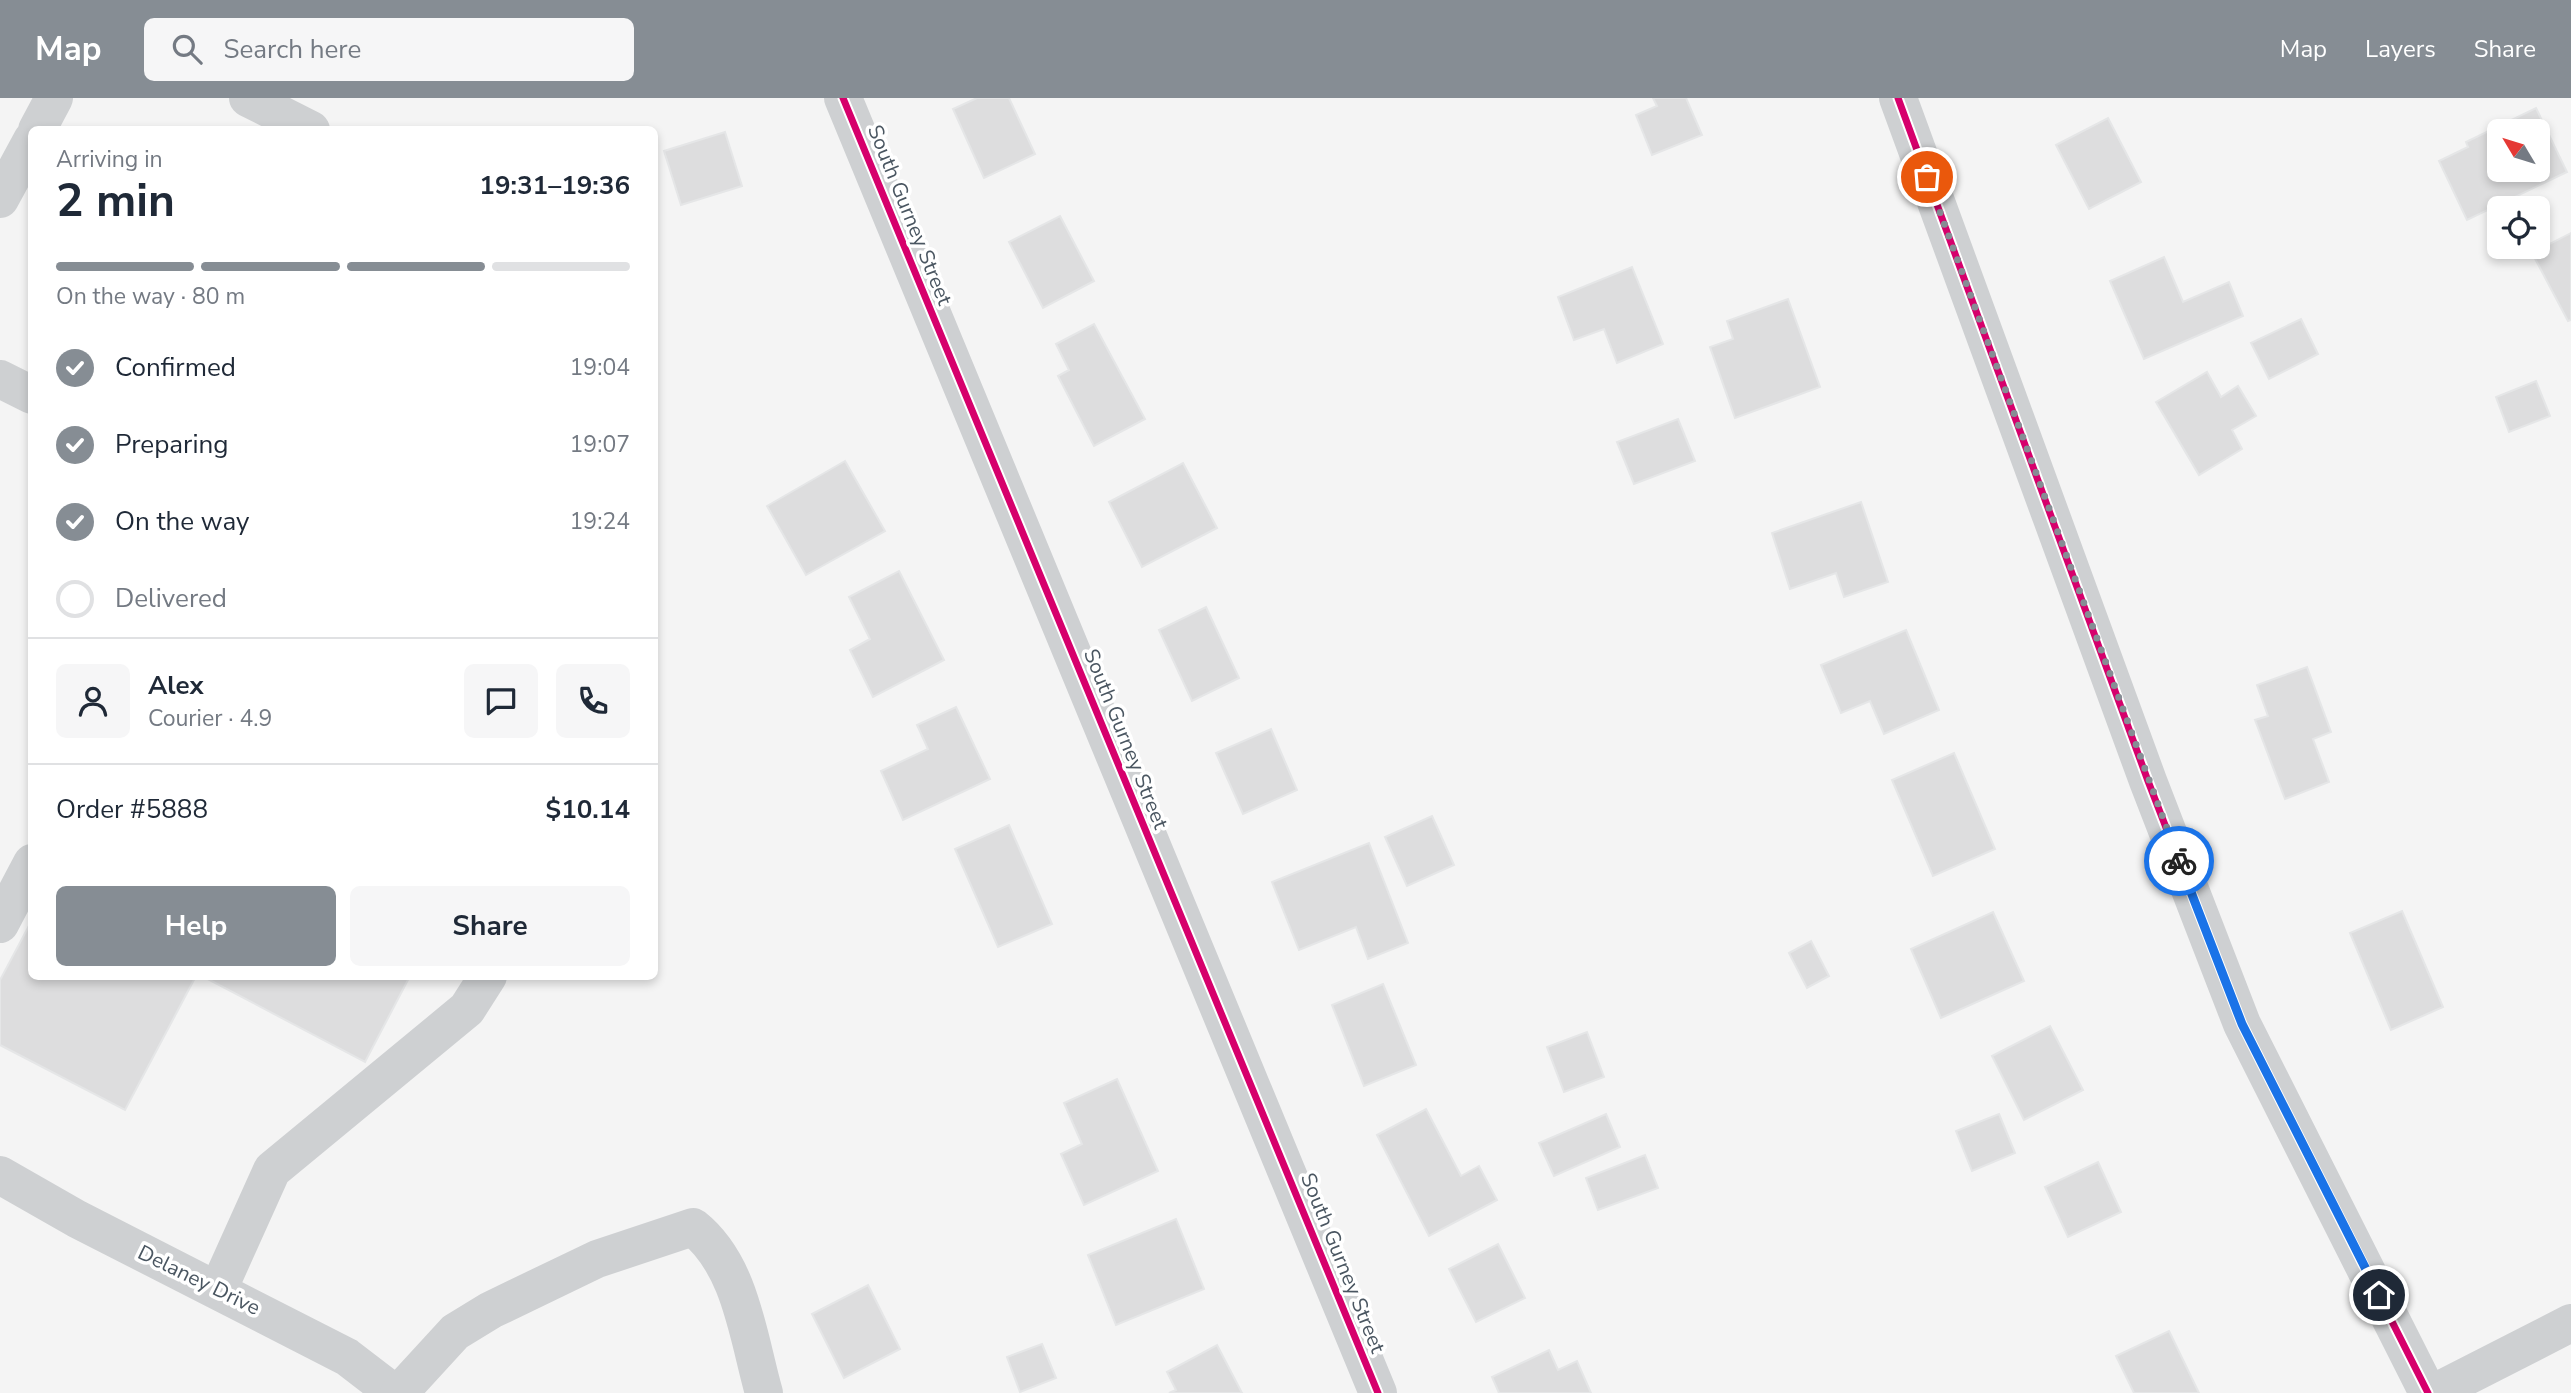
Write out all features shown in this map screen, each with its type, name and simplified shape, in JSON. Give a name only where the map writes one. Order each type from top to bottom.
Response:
[{"type":"street","points":[[39,126],[54,98]]},
{"type":"street","points":[[248,98],[303,126]]},
{"type":"street","name":"South Gurney Street","points":[[843,98],[1378,1393]]},
{"type":"street","points":[[1898,98],[2144,768],[2242,1024],[2428,1393]]},
{"type":"street","points":[[0,199],[28,147]]},
{"type":"street","points":[[0,379],[28,394]]},
{"type":"street","points":[[0,924],[28,871]]},
{"type":"street","points":[[218,1290],[272,1170],[467,1009],[485,980]]},
{"type":"street","name":"Delaney Drive","points":[[0,1175],[77,1219],[347,1357],[396,1393]]},
{"type":"street","points":[[396,1393],[455,1332],[491,1310],[597,1259],[693,1227],[706,1237],[728,1266],[764,1393]]},
{"type":"street","points":[[2434,1393],[2571,1323]]},
{"type":"building","points":[[977,98],[1009,98],[1035,154],[984,178],[953,109]]},
{"type":"building","points":[[1653,98],[1686,98],[1702,135],[1652,155],[1636,115],[1657,106]]},
{"type":"building","points":[[2536,108],[2541,119],[2513,119]]},
{"type":"building","points":[[2108,118],[2141,182],[2089,209],[2056,145]]},
{"type":"building","points":[[725,132],[742,186],[681,205],[664,151]]},
{"type":"building","points":[[2487,132],[2487,182],[2546,182],[2517,196],[2487,196],[2487,210],[2467,220],[2439,161],[2468,147],[2466,142]]},
{"type":"building","points":[[2550,137],[2567,172],[2550,180]]},
{"type":"building","points":[[1060,216],[1094,281],[1043,308],[1009,242]]},
{"type":"building","points":[[2571,233],[2571,320],[2568,321],[2535,259],[2550,259],[2550,244]]},
{"type":"building","points":[[2164,257],[2183,302],[2229,282],[2243,316],[2144,359],[2110,281]]},
{"type":"building","points":[[1632,267],[1663,344],[1617,363],[1604,329],[1574,340],[1558,297]]},
{"type":"building","points":[[1788,299],[1820,387],[1735,418],[1710,347],[1733,339],[1727,321]]},
{"type":"building","points":[[2301,319],[2318,354],[2269,379],[2251,343]]},
{"type":"building","points":[[1094,324],[1145,419],[1094,446],[1058,376],[1069,370],[1056,344]]},
{"type":"building","points":[[2207,372],[2221,397],[2238,386],[2256,416],[2232,430],[2242,449],[2199,475],[2156,402]]},
{"type":"building","points":[[2536,381],[2550,416],[2509,432],[2496,397]]},
{"type":"building","points":[[1678,419],[1695,461],[1634,484],[1617,442]]},
{"type":"building","points":[[845,461],[885,531],[806,575],[767,506]]},
{"type":"building","points":[[1183,463],[1217,528],[1142,567],[1109,502]]},
{"type":"building","points":[[1861,502],[1888,582],[1844,597],[1836,573],[1790,589],[1772,533]]},
{"type":"building","points":[[899,571],[944,660],[873,697],[850,650],[870,639],[849,597]]},
{"type":"building","points":[[1206,607],[1239,678],[1192,701],[1159,630]]},
{"type":"building","points":[[1906,630],[1939,710],[1884,734],[1870,701],[1841,713],[1821,665]]},
{"type":"building","points":[[2307,667],[2331,732],[2313,739],[2329,782],[2285,799],[2255,720],[2268,716],[2257,685]]},
{"type":"building","points":[[956,707],[990,779],[903,820],[881,771],[928,749],[917,725]]},
{"type":"building","points":[[1271,729],[1297,790],[1243,814],[1216,753]]},
{"type":"building","points":[[1954,753],[1995,849],[1933,876],[1892,780]]},
{"type":"building","points":[[1432,816],[1454,865],[1407,886],[1385,837]]},
{"type":"building","points":[[1009,825],[1052,924],[998,947],[955,849]]},
{"type":"building","points":[[1369,843],[1408,943],[1368,959],[1356,927],[1299,950],[1272,882]]},
{"type":"building","points":[[2402,911],[2443,1007],[2391,1030],[2350,933]]},
{"type":"building","points":[[1993,912],[2024,981],[1941,1018],[1911,949]]},
{"type":"building","points":[[28,928],[28,980],[194,980],[125,1110],[0,1045],[0,980]]},
{"type":"building","points":[[1811,941],[1829,976],[1807,988],[1789,953]]},
{"type":"building","points":[[210,980],[408,980],[365,1062]]},
{"type":"building","points":[[1383,984],[1416,1065],[1364,1086],[1332,1005]]},
{"type":"building","points":[[2050,1026],[2083,1090],[2024,1120],[1992,1056]]},
{"type":"building","points":[[1587,1032],[1604,1077],[1564,1092],[1547,1047]]},
{"type":"building","points":[[1117,1079],[1158,1171],[1084,1205],[1061,1154],[1082,1144],[1064,1103]]},
{"type":"building","points":[[1426,1109],[1461,1176],[1479,1166],[1497,1200],[1429,1236],[1377,1135]]},
{"type":"building","points":[[1606,1114],[1620,1147],[1554,1176],[1539,1143]]},
{"type":"building","points":[[1999,1114],[2015,1153],[1972,1171],[1956,1131]]},
{"type":"building","points":[[1645,1155],[1658,1188],[1598,1210],[1586,1178]]},
{"type":"building","points":[[2098,1162],[2121,1212],[2068,1237],[2045,1187]]},
{"type":"building","points":[[1176,1219],[1204,1289],[1116,1325],[1088,1255]]},
{"type":"building","points":[[1498,1244],[1525,1298],[1476,1322],[1449,1269]]},
{"type":"building","points":[[868,1285],[900,1349],[844,1378],[812,1314]]},
{"type":"building","points":[[2169,1331],[2199,1393],[2134,1393],[2116,1356]]},
{"type":"building","points":[[1042,1344],[1056,1378],[1020,1392],[1007,1357]]},
{"type":"building","points":[[1217,1345],[1242,1393],[1169,1393],[1176,1390],[1167,1372]]},
{"type":"building","points":[[1549,1350],[1558,1370],[1577,1361],[1591,1393],[1499,1393],[1492,1377]]},
{"type":"cycle path","points":[[843,98],[1378,1393]]},
{"type":"cycle path","points":[[1898,98],[2148,781],[2242,1024],[2428,1393]]},
{"type":"way so far","points":[[1927,177],[2179,861]]},
{"type":"route","points":[[2179,861],[2242,1024],[2379,1295]]}]
